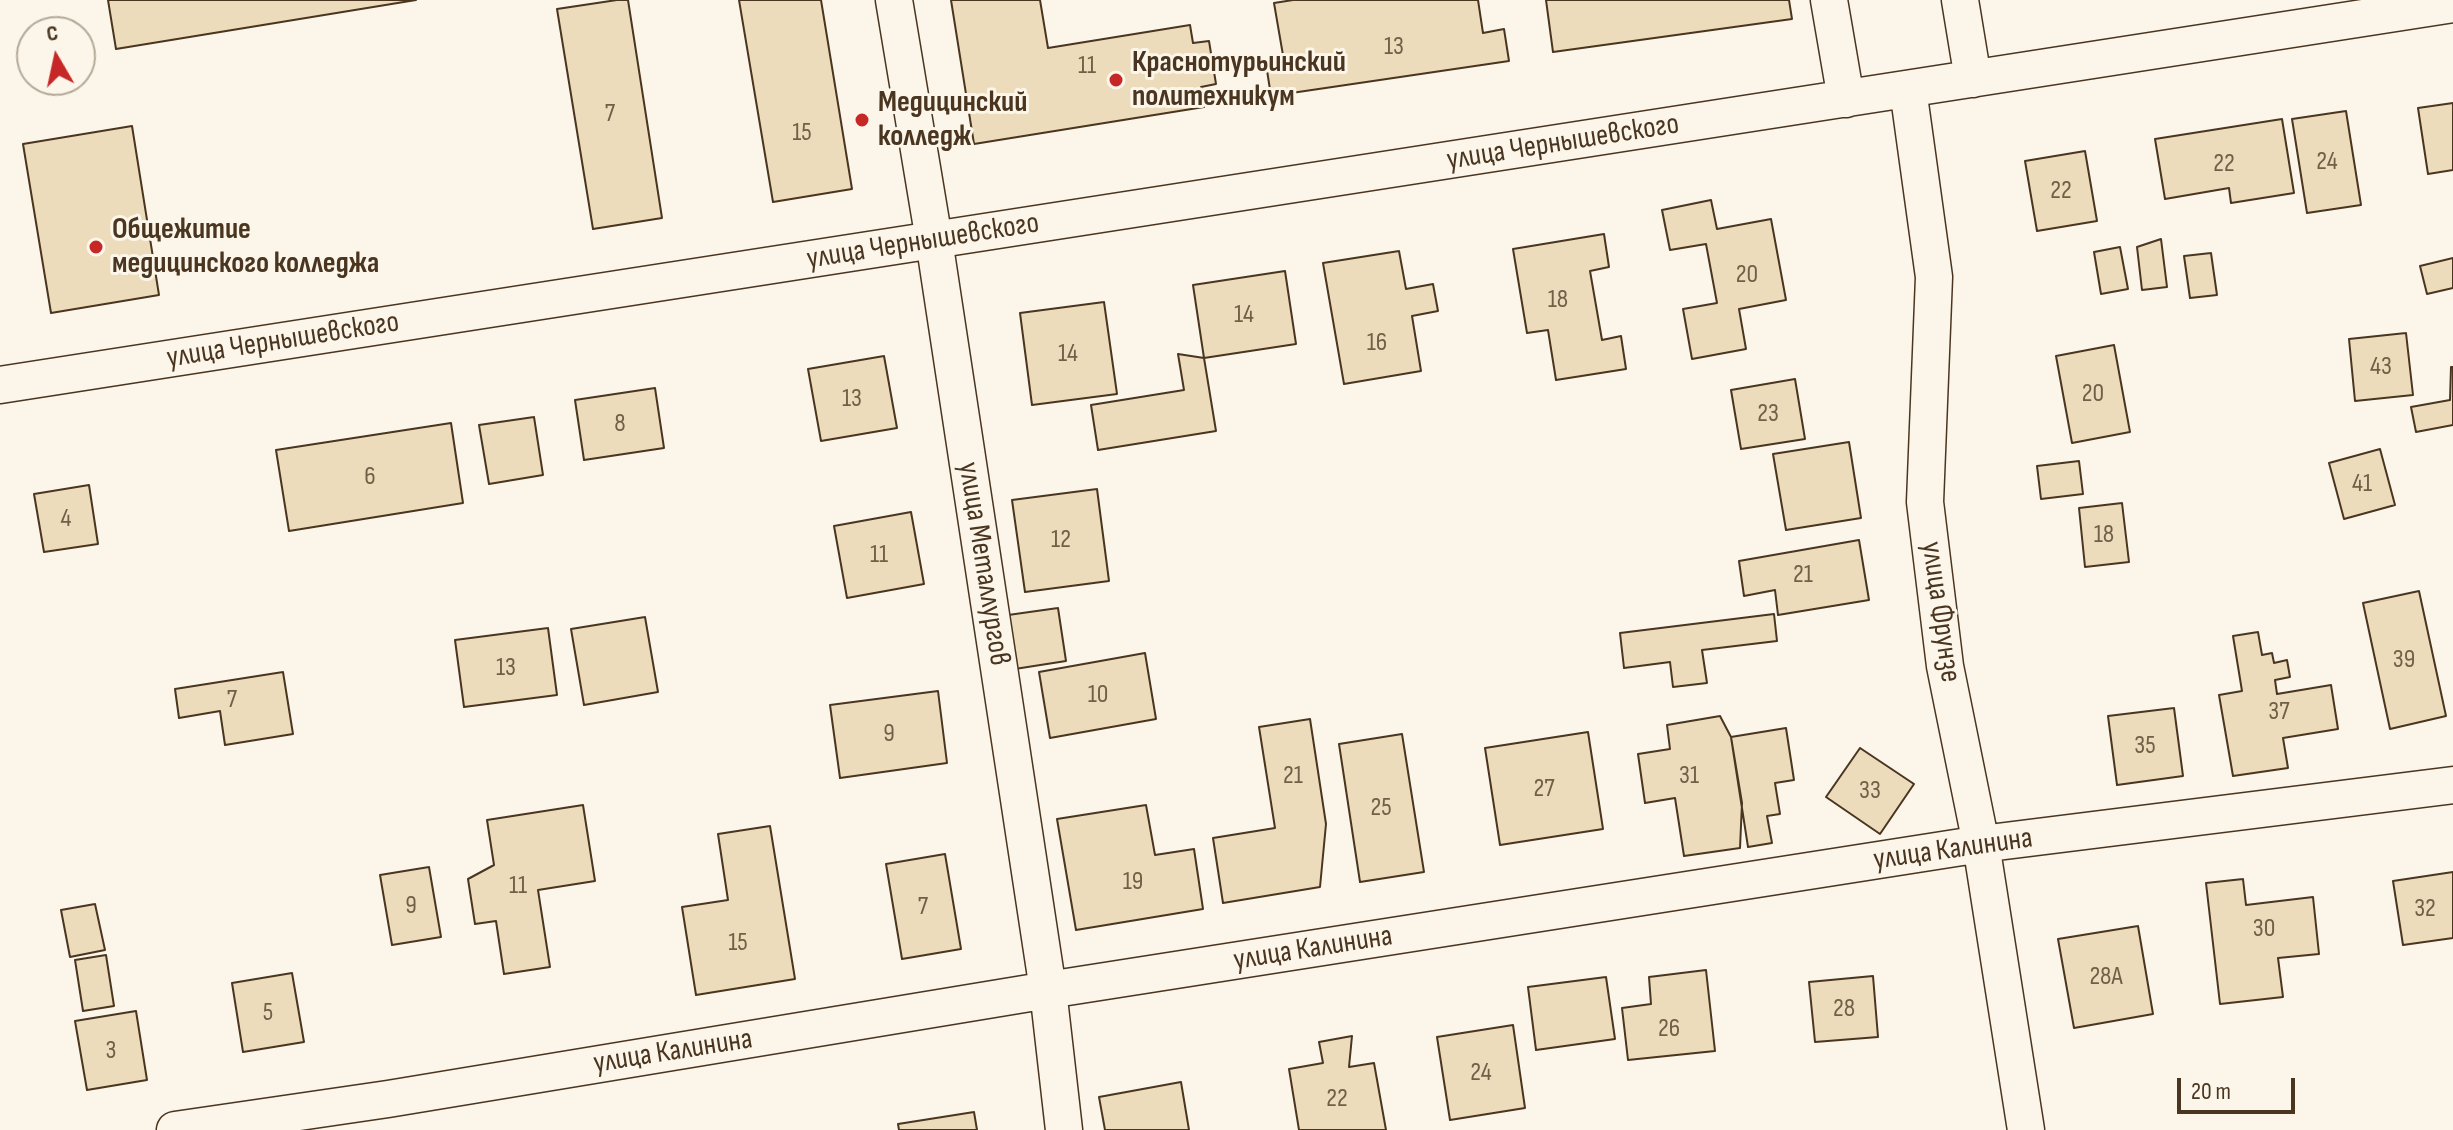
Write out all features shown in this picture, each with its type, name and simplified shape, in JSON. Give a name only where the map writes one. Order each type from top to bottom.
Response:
[{"type":"street","name":"улица Металлургов","points":[[894,0],[934,240],[1048,990],[1064,1130]]},
{"type":"street","points":[[1829,0],[1846,99]]},
{"type":"street","points":[[1960,0],[1973,79],[2453,4]]},
{"type":"street","name":"улица Чернышевского","points":[[0,385],[1973,79]]},
{"type":"street","name":"улица Фрунзе","points":[[1908,89],[1934,277],[1925,502],[1945,666],[1981,844],[2026,1130]]},
{"type":"street","name":"улица Калинина","points":[[175,1130],[388,1099],[1048,990],[1981,844],[2453,785]]},
{"type":"building","points":[[108,0],[416,0],[116,49]]},
{"type":"building","points":[[628,0],[662,218],[593,229],[557,9]]},
{"type":"building","points":[[739,0],[821,0],[852,189],[773,202]]},
{"type":"building","name":"Краснотурьинский политехникум","points":[[951,0],[1040,0],[1048,48],[1190,25],[1193,43],[1209,41],[1216,84],[1201,87],[1204,107],[974,144]]},
{"type":"building","points":[[1293,0],[1478,0],[1483,33],[1504,29],[1509,61],[1271,96],[1266,64],[1284,61],[1274,3]]},
{"type":"building","points":[[1546,0],[1789,0],[1792,19],[1553,52]]},
{"type":"building","points":[[2453,103],[2453,170],[2428,174],[2418,108]]},
{"type":"building","points":[[2346,111],[2361,205],[2307,213],[2292,119]]},
{"type":"building","points":[[2282,119],[2294,193],[2231,203],[2229,188],[2165,199],[2155,139]]},
{"type":"building","name":"Общежитие медицинского колледжа","points":[[132,126],[159,295],[51,313],[23,144]]},
{"type":"building","points":[[2085,151],[2097,221],[2037,231],[2025,161]]},
{"type":"building","points":[[1711,200],[1717,229],[1771,219],[1786,300],[1739,309],[1746,349],[1692,359],[1683,309],[1717,303],[1706,244],[1670,250],[1662,210]]},
{"type":"building","points":[[1604,234],[1609,267],[1590,271],[1602,340],[1621,336],[1626,369],[1556,380],[1548,330],[1527,333],[1513,249]]},
{"type":"building","points":[[2161,239],[2167,287],[2142,290],[2137,247]]},
{"type":"building","points":[[2120,247],[2128,289],[2101,294],[2094,252]]},
{"type":"building","points":[[1399,251],[1406,289],[1433,284],[1438,311],[1412,316],[1421,371],[1344,384],[1323,263]]},
{"type":"building","points":[[2211,253],[2217,295],[2190,298],[2184,256]]},
{"type":"building","points":[[2453,258],[2453,288],[2427,294],[2420,266]]},
{"type":"building","points":[[1285,271],[1296,344],[1204,358],[1193,285]]},
{"type":"building","points":[[1104,302],[1117,394],[1032,405],[1020,313]]},
{"type":"building","points":[[2406,333],[2413,395],[2355,401],[2349,339]]},
{"type":"building","points":[[2114,345],[2130,432],[2072,443],[2056,356]]},
{"type":"building","points":[[1178,354],[1204,358],[1216,431],[1098,450],[1091,405],[1184,390]]},
{"type":"building","points":[[884,356],[897,428],[821,441],[808,369]]},
{"type":"building","points":[[2451,367],[2453,425],[2416,432],[2411,407],[2450,400]]},
{"type":"building","points":[[1795,379],[1805,439],[1741,449],[1731,390]]},
{"type":"building","points":[[655,388],[664,448],[584,460],[575,400]]},
{"type":"building","points":[[534,417],[543,475],[489,484],[479,425]]},
{"type":"building","points":[[451,423],[463,503],[289,531],[276,450]]},
{"type":"building","points":[[1849,442],[1861,518],[1786,530],[1773,454]]},
{"type":"building","points":[[2380,449],[2395,505],[2344,519],[2329,463]]},
{"type":"building","points":[[2079,461],[2083,494],[2041,499],[2037,466]]},
{"type":"building","points":[[89,485],[98,544],[44,552],[34,494]]},
{"type":"building","points":[[1097,489],[1109,581],[1025,592],[1012,500]]},
{"type":"building","points":[[2122,503],[2129,562],[2085,567],[2079,508]]},
{"type":"building","points":[[911,512],[924,584],[847,598],[834,526]]},
{"type":"building","points":[[1859,540],[1869,600],[1778,615],[1775,590],[1744,596],[1739,561]]},
{"type":"building","points":[[2419,591],[2446,716],[2390,729],[2363,603]]},
{"type":"building","points":[[1058,608],[1066,661],[1002,671],[994,617]]},
{"type":"building","points":[[1774,614],[1777,641],[1702,650],[1707,683],[1673,687],[1670,662],[1624,668],[1620,633]]},
{"type":"building","points":[[645,617],[658,692],[584,705],[571,629]]},
{"type":"building","points":[[548,628],[557,695],[464,707],[455,640]]},
{"type":"building","points":[[2258,632],[2262,655],[2272,653],[2274,663],[2287,660],[2290,677],[2275,680],[2277,694],[2331,685],[2338,729],[2283,738],[2288,768],[2233,776],[2219,695],[2242,691],[2233,636]]},
{"type":"building","points":[[1145,653],[1156,719],[1050,738],[1039,672]]},
{"type":"building","points":[[283,672],[293,734],[225,745],[220,711],[179,718],[175,689]]},
{"type":"building","points":[[938,691],[947,763],[840,778],[830,705]]},
{"type":"building","points":[[2174,708],[2183,776],[2117,785],[2108,716]]},
{"type":"building","points":[[1720,716],[1731,737],[1742,803],[1740,848],[1684,856],[1675,798],[1645,803],[1638,754],[1670,749],[1667,725]]},
{"type":"building","points":[[1310,719],[1326,824],[1320,887],[1223,903],[1213,838],[1275,828],[1259,727]]},
{"type":"building","points":[[1786,728],[1794,780],[1775,783],[1780,814],[1767,816],[1772,843],[1748,847],[1731,737]]},
{"type":"building","points":[[1588,732],[1603,829],[1500,845],[1485,748]]},
{"type":"building","points":[[1402,734],[1424,872],[1360,882],[1339,744]]},
{"type":"building","points":[[1860,748],[1914,784],[1880,834],[1826,797]]},
{"type":"building","points":[[583,805],[595,881],[538,890],[550,967],[504,974],[496,921],[475,924],[468,879],[494,865],[487,820]]},
{"type":"building","points":[[1146,805],[1155,855],[1194,849],[1203,909],[1076,930],[1057,819]]},
{"type":"building","points":[[770,826],[795,979],[696,995],[682,907],[728,900],[718,834]]},
{"type":"building","points":[[945,854],[961,949],[902,959],[886,864]]},
{"type":"building","points":[[429,867],[441,937],[392,945],[380,875]]},
{"type":"building","points":[[2453,872],[2453,938],[2403,945],[2393,881]]},
{"type":"building","points":[[2243,879],[2246,905],[2313,897],[2319,954],[2278,958],[2283,997],[2220,1004],[2206,883]]},
{"type":"building","points":[[95,904],[105,950],[70,957],[61,910]]},
{"type":"building","points":[[2138,926],[2153,1014],[2074,1028],[2058,939]]},
{"type":"building","points":[[106,955],[114,1006],[83,1011],[75,960]]},
{"type":"building","points":[[1706,970],[1715,1051],[1628,1060],[1622,1008],[1651,1004],[1649,977]]},
{"type":"building","points":[[292,973],[304,1042],[243,1052],[232,983]]},
{"type":"building","points":[[1873,976],[1878,1037],[1815,1042],[1809,982]]},
{"type":"building","points":[[1606,977],[1615,1039],[1536,1050],[1528,987]]},
{"type":"building","points":[[136,1011],[147,1080],[87,1090],[75,1021]]},
{"type":"building","points":[[1513,1025],[1525,1108],[1450,1120],[1437,1037]]},
{"type":"building","points":[[1352,1036],[1349,1067],[1374,1063],[1386,1130],[1299,1130],[1289,1069],[1323,1063],[1319,1042]]},
{"type":"building","points":[[1181,1082],[1189,1130],[1105,1130],[1099,1097]]},
{"type":"building","points":[[974,1112],[977,1130],[899,1130],[898,1124]]},
{"type":"place","name":"Краснотурьинский политехникум","points":[[1116,80]]},
{"type":"place","name":"Медицинский колледж","points":[[862,120]]},
{"type":"place","name":"Общежитие медицинского колледжа","points":[[96,247]]}]
